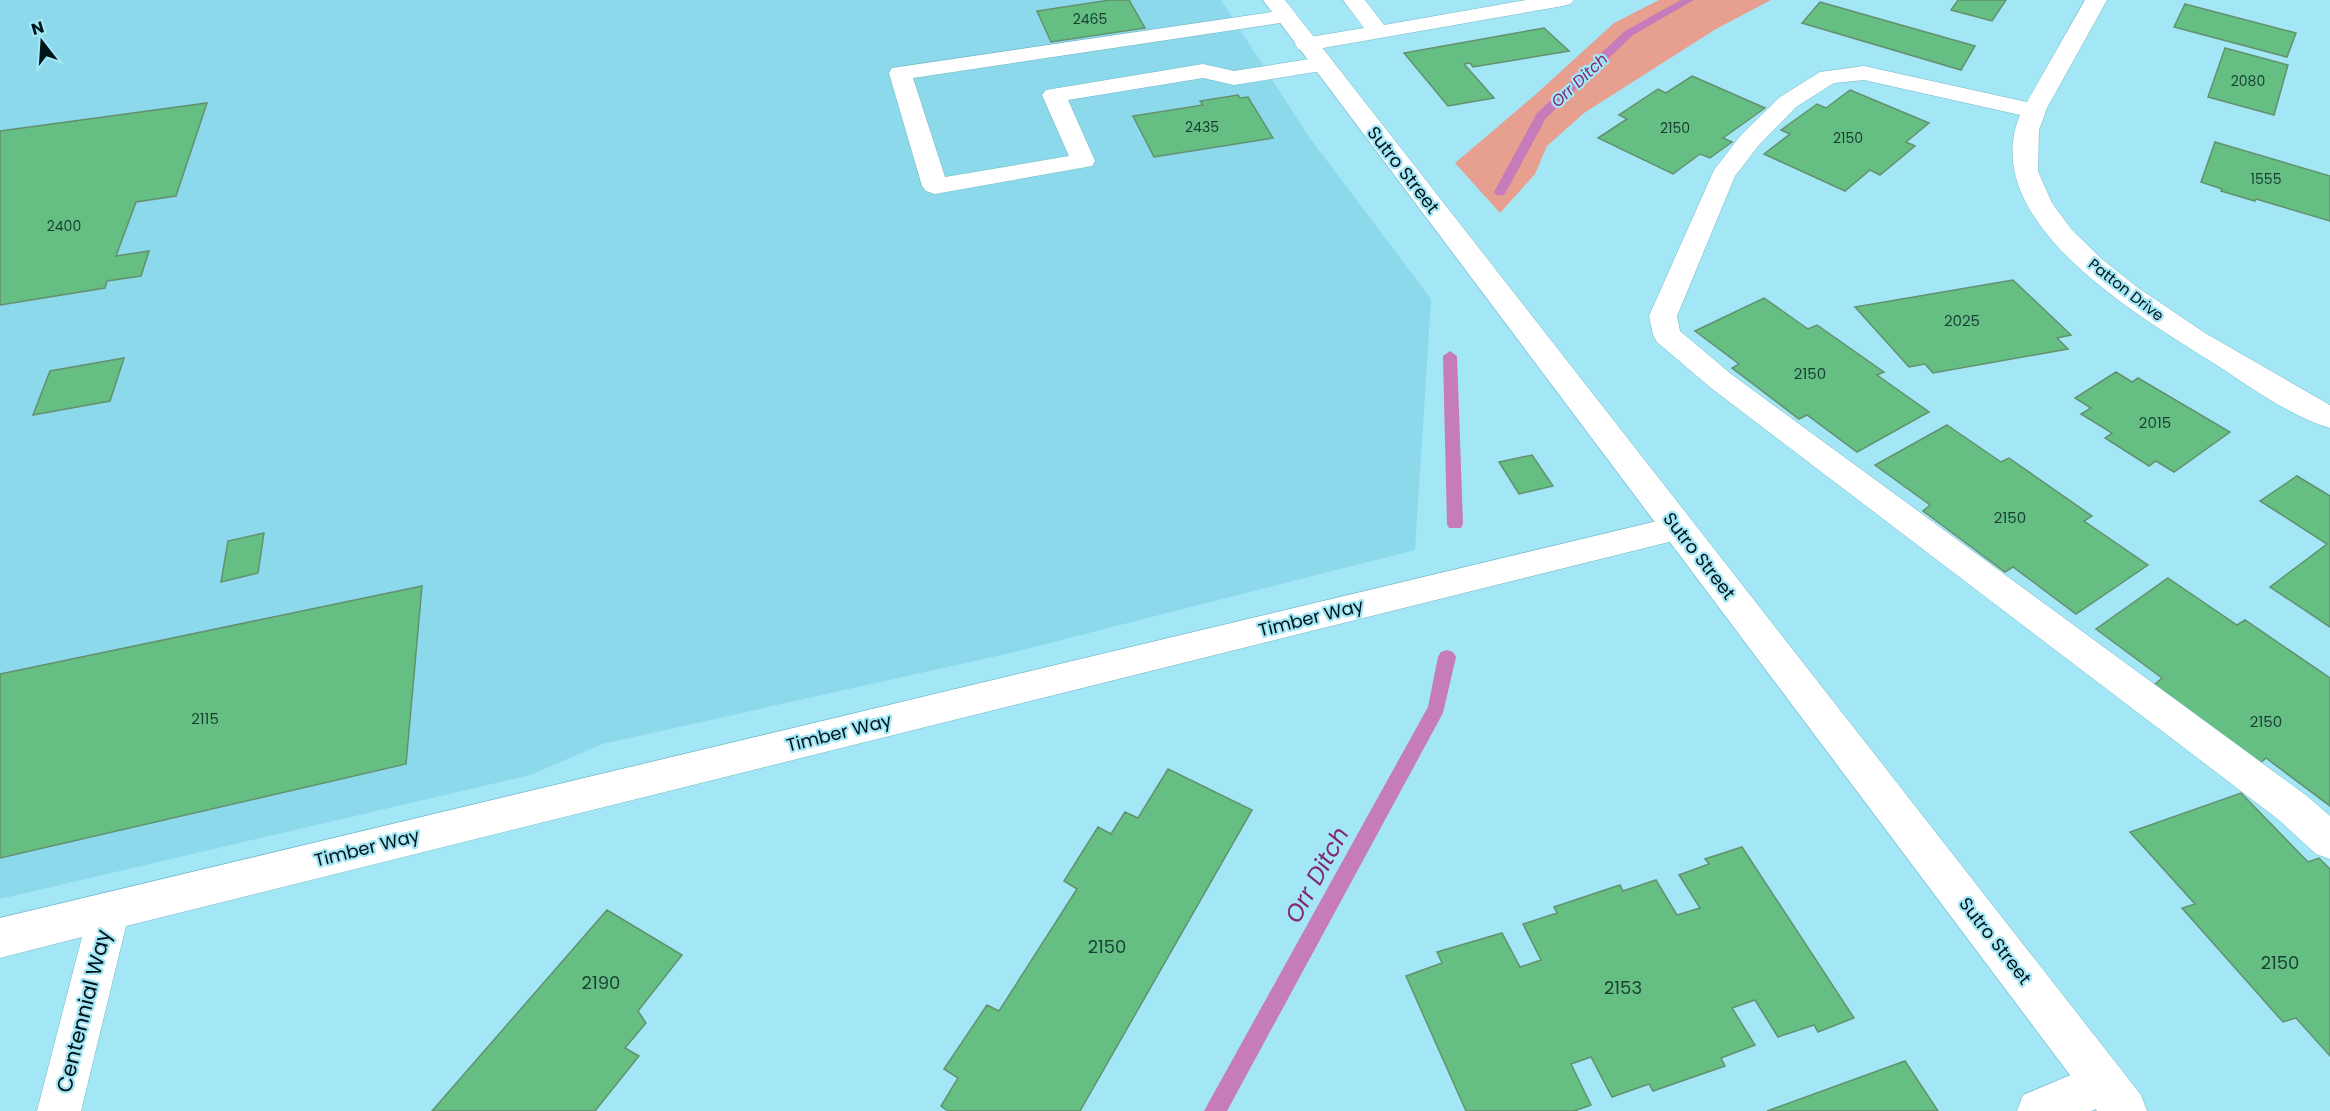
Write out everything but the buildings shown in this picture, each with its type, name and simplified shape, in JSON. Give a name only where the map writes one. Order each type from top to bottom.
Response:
[{"type":"street","points":[[1354,0],[1379,33]]},
{"type":"street","points":[[1280,8],[900,73],[935,186],[1083,161],[1054,95],[1203,71],[1234,78],[1379,33],[1563,0]]},
{"type":"street","name":"Patton Drive","points":[[2096,0],[2034,111],[2025,137],[2023,160],[2034,194],[2053,223],[2079,253],[2111,282],[2163,320],[2294,399],[2330,418]]},
{"type":"street","name":"Sutro Street","points":[[1280,8],[2115,1097]]},
{"type":"street","points":[[2034,111],[1864,73],[1828,77],[1788,102],[1750,140],[1723,175],[1663,316],[1667,335],[1721,381],[2293,808],[2330,841]]},
{"type":"street","name":"Timber Way","points":[[0,938],[1678,528]]},
{"type":"street","name":"Centennial Way","points":[[59,1111],[109,911]]},
{"type":"street","points":[[2039,1111],[2115,1097]]},
{"type":"shaded area","points":[[0,0],[1221,0],[1309,137],[1431,299],[1415,550],[1006,654],[602,744],[530,775],[0,899]]},
{"type":"shaded area","points":[[1659,0],[1771,0],[1716,29],[1584,113],[1547,146],[1535,174],[1500,213],[1455,163],[1535,95],[1614,23]]},
{"type":"waterway","name":"Orr Ditch","points":[[1500,192],[1541,116],[1629,33],[1689,0]]},
{"type":"waterway","name":"Orr Ditch","points":[[1450,356],[1455,524]]},
{"type":"waterway","name":"Orr Ditch","points":[[1215,1111],[1437,708],[1447,657]]}]
